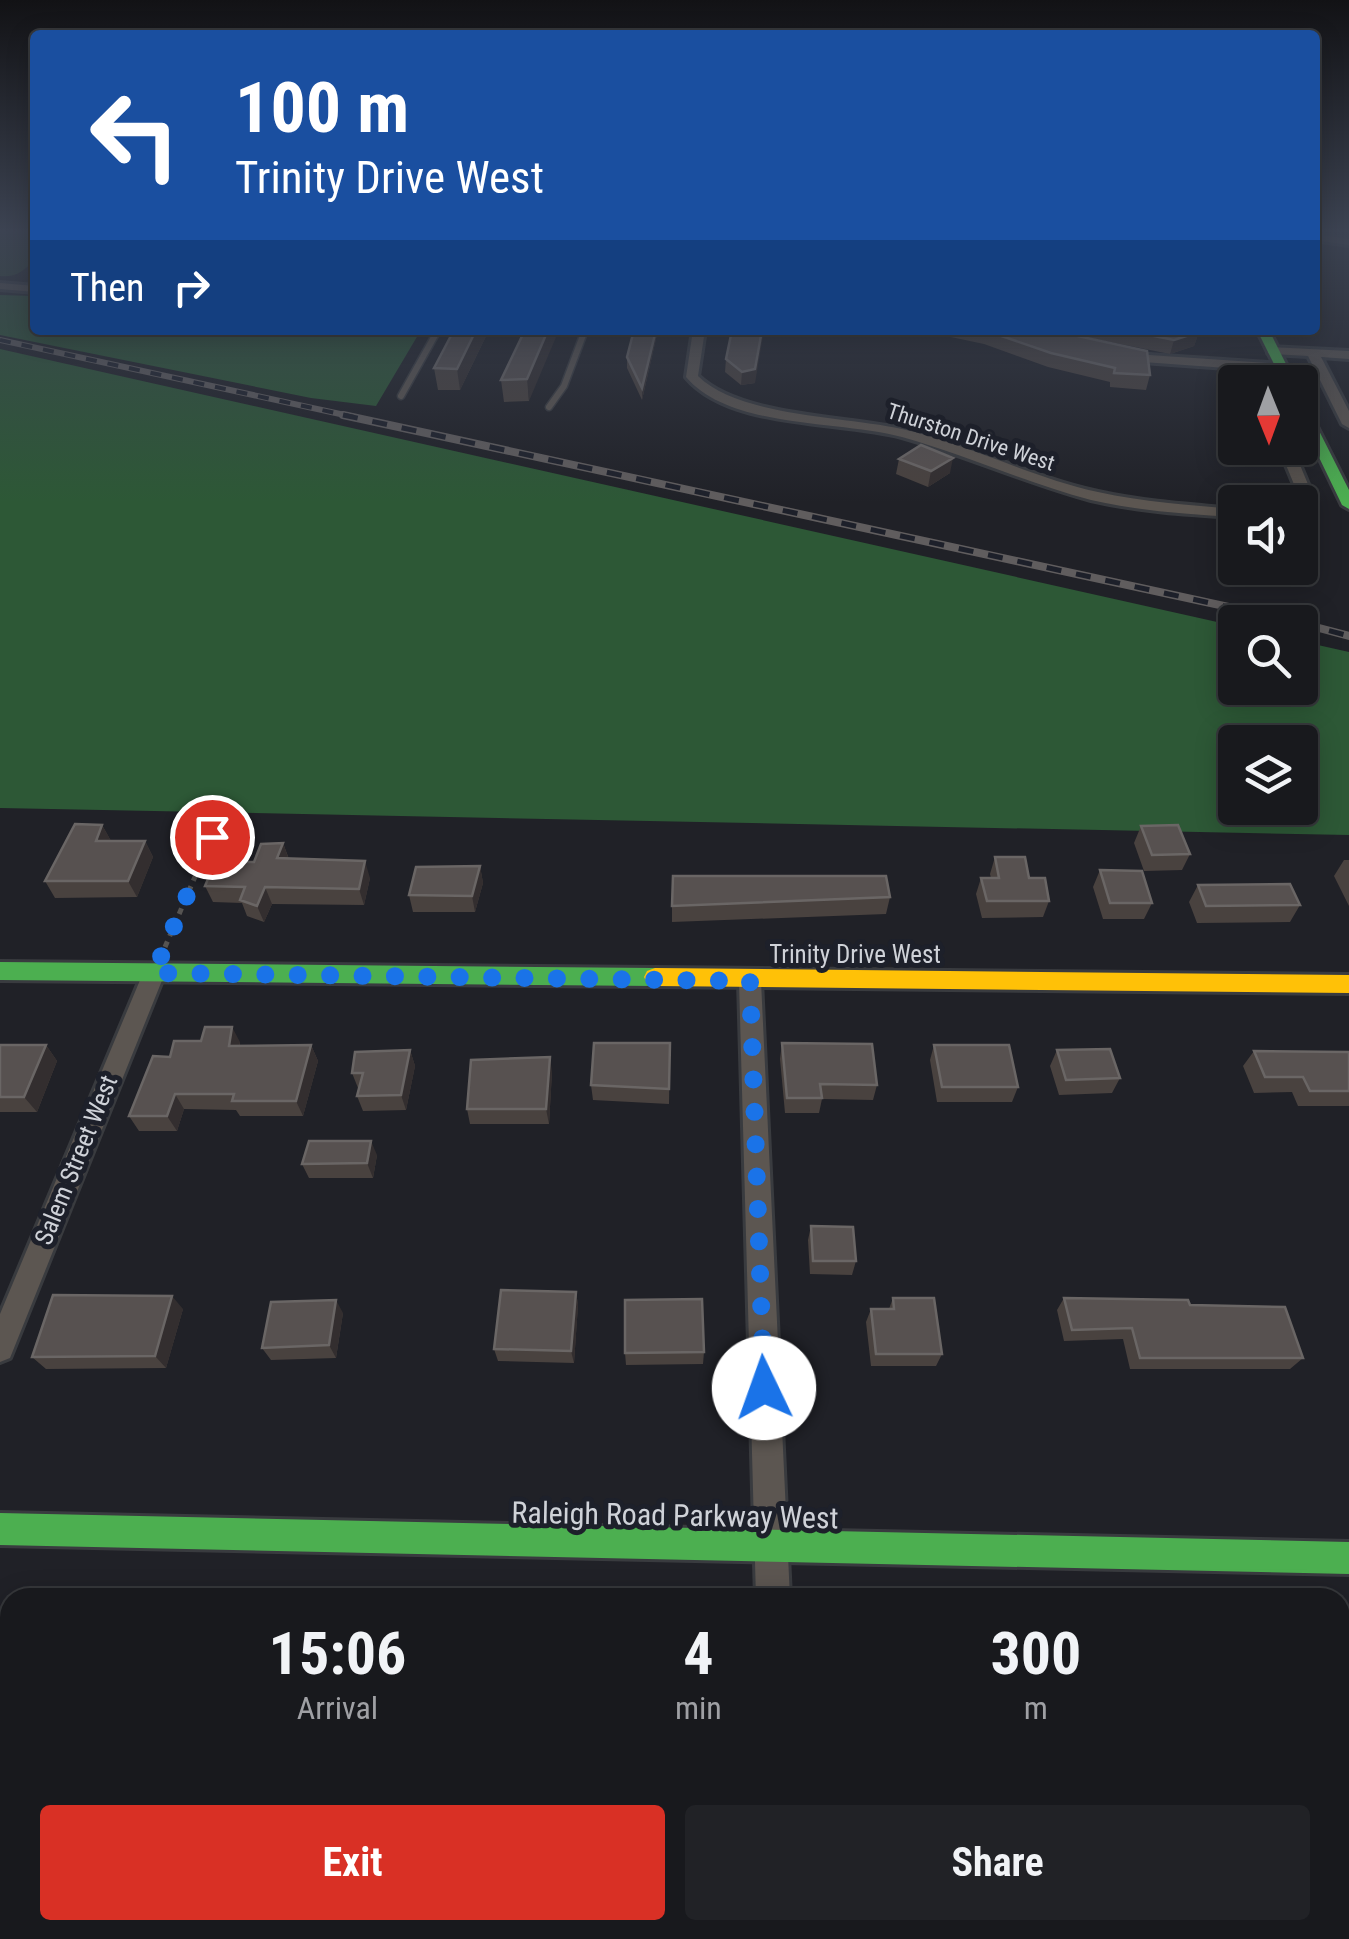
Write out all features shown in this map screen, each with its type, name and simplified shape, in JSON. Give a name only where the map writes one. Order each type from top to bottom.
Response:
[{"type":"street","name":"Thurston Drive West","points":[[698,335],[692,377],[708,393],[735,405],[902,432],[1094,496],[1167,508],[1218,511]]},
{"type":"street","points":[[1307,348],[1349,424]]},
{"type":"street","points":[[1104,354],[1157,362],[1277,358],[1307,348],[1349,355]]},
{"type":"street","points":[[1318,453],[1349,504]]},
{"type":"street","name":"Trinity Drive West","points":[[0,972],[1349,984]]},
{"type":"street","name":"Salem Street West","points":[[0,1348],[154,973]]},
{"type":"street","points":[[750,981],[773,1588]]},
{"type":"street","name":"Raleigh Road Parkway West","points":[[0,1529],[1349,1558]]},
{"type":"lane","points":[[401,396],[435,335]]},
{"type":"lane","points":[[549,406],[564,386],[583,335]]},
{"type":"path","points":[[154,973],[212,837]]},
{"type":"green space","points":[[0,321],[30,321],[30,335],[418,335],[376,406],[311,398],[0,335]]},
{"type":"green space","points":[[0,349],[1218,622],[1218,705],[1318,705],[1318,645],[1349,652],[1349,835],[0,808]]},
{"type":"building","points":[[451,335],[474,335],[457,369],[434,368]]},
{"type":"building","points":[[523,335],[546,335],[527,379],[501,380]]},
{"type":"building","points":[[633,335],[655,335],[642,388],[627,357]]},
{"type":"building","points":[[731,335],[761,335],[755,369],[742,372],[726,359]]},
{"type":"building","points":[[999,335],[1073,335],[1147,351],[1150,375],[1114,373],[1115,368],[1051,353]]},
{"type":"building","points":[[1149,335],[1190,335],[1174,340]]},
{"type":"building","points":[[921,445],[953,458],[931,471],[899,459]]},
{"type":"building","points":[[75,824],[102,825],[96,841],[145,841],[128,881],[45,881]]},
{"type":"building","points":[[1178,825],[1190,854],[1152,855],[1141,826]]},
{"type":"building","points":[[283,843],[277,858],[365,861],[359,889],[265,887],[257,906],[240,900],[245,887],[205,886],[215,862],[254,862],[261,844]]},
{"type":"building","points":[[995,857],[1025,857],[1029,878],[1045,878],[1049,901],[987,901],[981,878],[999,878]]},
{"type":"building","points":[[480,866],[472,896],[409,895],[416,867]]},
{"type":"building","points":[[1100,870],[1142,871],[1152,903],[1110,903]]},
{"type":"building","points":[[673,876],[886,876],[890,897],[672,906]]},
{"type":"building","points":[[1290,884],[1300,905],[1206,906],[1198,885]]},
{"type":"building","points":[[205,1027],[232,1027],[229,1046],[311,1045],[296,1101],[232,1101],[234,1094],[175,1094],[167,1116],[129,1116],[153,1056],[170,1057],[174,1041],[201,1041]]},
{"type":"building","points":[[594,1043],[670,1043],[669,1089],[591,1085]]},
{"type":"building","points":[[782,1043],[872,1044],[877,1085],[820,1084],[822,1098],[787,1098]]},
{"type":"building","points":[[0,1045],[46,1045],[24,1097],[0,1097]]},
{"type":"building","points":[[934,1045],[1009,1045],[1018,1087],[942,1087]]},
{"type":"building","points":[[1110,1049],[1120,1078],[1066,1080],[1057,1050]]},
{"type":"building","points":[[410,1050],[401,1095],[357,1096],[363,1073],[352,1073],[355,1052]]},
{"type":"building","points":[[1254,1051],[1349,1052],[1349,1091],[1310,1091],[1303,1077],[1265,1077]]},
{"type":"building","points":[[550,1057],[546,1109],[467,1109],[471,1060]]},
{"type":"building","points":[[309,1141],[371,1141],[367,1163],[302,1164]]},
{"type":"building","points":[[811,1226],[853,1227],[856,1261],[813,1261]]},
{"type":"building","points":[[501,1290],[576,1292],[571,1351],[494,1349]]},
{"type":"building","points":[[53,1295],[172,1296],[155,1356],[32,1357]]},
{"type":"building","points":[[893,1298],[934,1298],[942,1354],[876,1354],[871,1309],[894,1309]]},
{"type":"building","points":[[1064,1298],[1188,1300],[1190,1305],[1285,1307],[1303,1358],[1140,1358],[1132,1328],[1072,1330]]},
{"type":"building","points":[[702,1299],[704,1352],[625,1353],[625,1300]]},
{"type":"building","points":[[336,1300],[329,1345],[262,1348],[271,1302]]},
{"type":"railway","points":[[0,340],[354,417]]},
{"type":"railway","points":[[343,415],[1220,605]]},
{"type":"railway","points":[[1318,628],[1349,636]]},
{"type":"traffic: fast","points":[[1266,335],[1280,365]]},
{"type":"traffic: fast","points":[[1318,442],[1349,505]]},
{"type":"traffic: fast","points":[[0,971],[655,977]]},
{"type":"traffic: fast","points":[[0,1529],[1349,1558]]},
{"type":"traffic: slow","points":[[655,977],[1349,984]]},
{"type":"route","points":[[212,837],[154,973],[750,981],[754,1189],[764,1388]]}]
